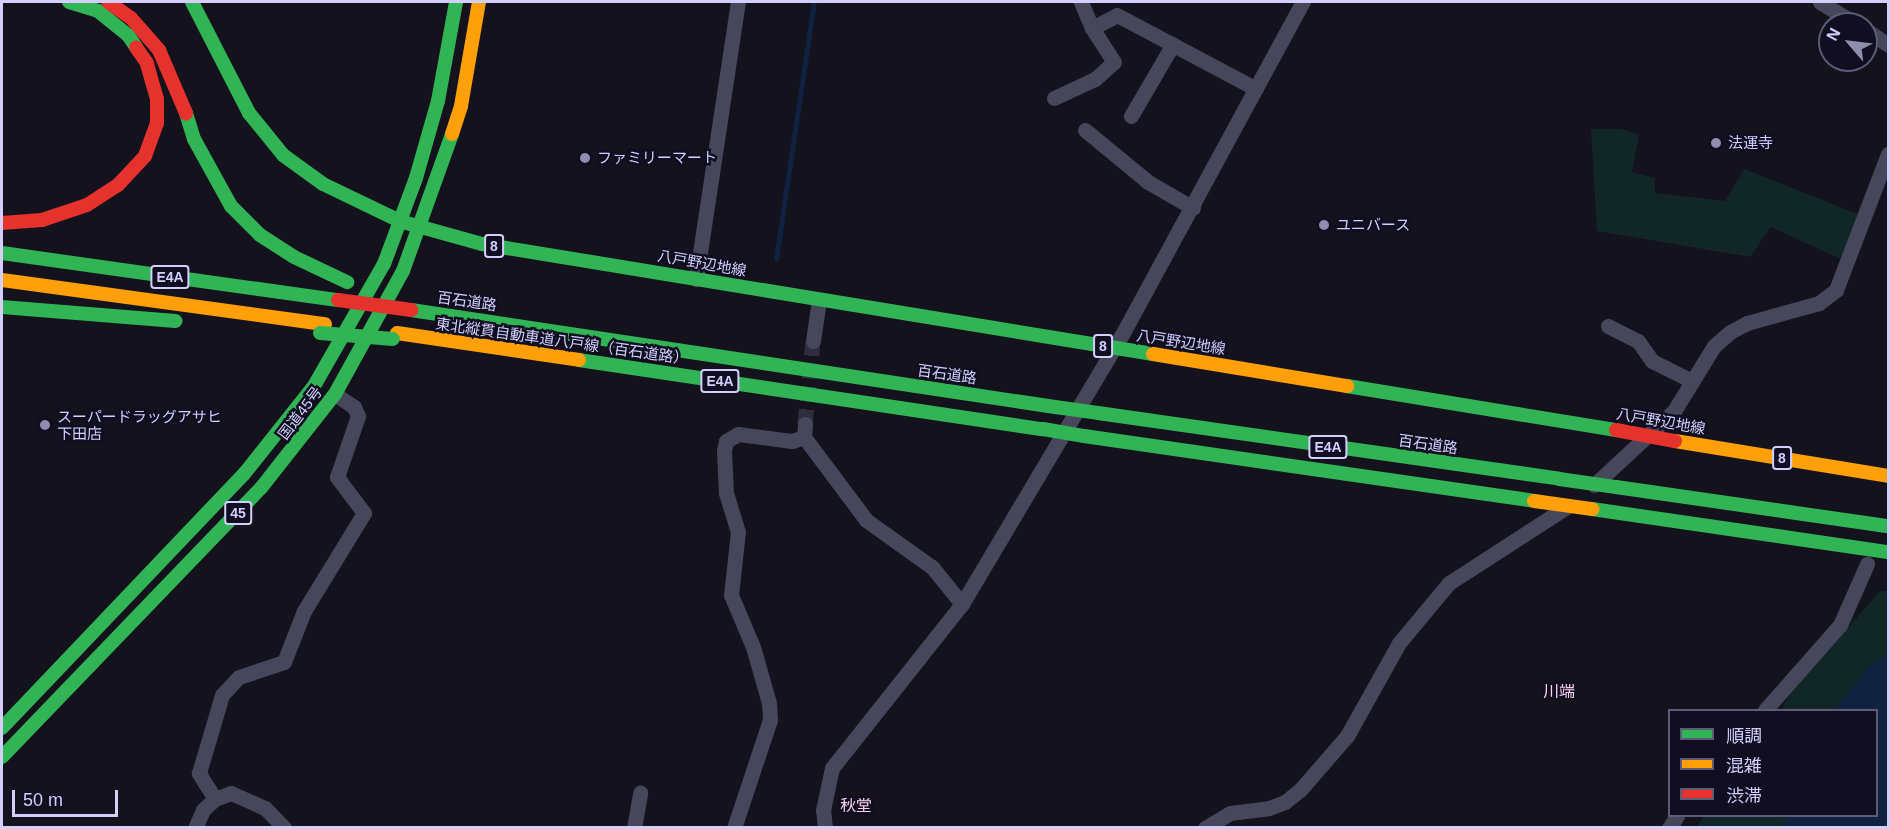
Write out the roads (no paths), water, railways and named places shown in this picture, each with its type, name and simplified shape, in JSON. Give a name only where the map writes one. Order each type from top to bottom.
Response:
[{"type":"main road","points":[[2,224],[42,220],[87,205],[111,190],[145,156],[157,123],[157,99],[147,63],[128,35],[98,11],[69,2]]},
{"type":"main road","points":[[108,2],[130,18],[159,50],[179,92],[194,139],[231,206],[260,235],[294,257],[347,282],[412,307]]},
{"type":"main road","name":"八戸野辺地線","points":[[192,2],[249,113],[283,156],[323,184],[420,229],[482,244],[1888,476]]},
{"type":"main road","name":"国道45号","points":[[2,728],[281,432],[338,346],[384,264],[400,221],[438,101],[456,2]]},
{"type":"main road","name":"国道45号","points":[[2,757],[261,488],[335,394],[403,271],[420,229],[461,106],[479,2]]},
{"type":"main road","name":"百石道路","points":[[2,254],[338,300],[412,307],[453,316],[1055,407],[1888,526]]},
{"type":"main road","name":"E4A","points":[[2,280],[323,328]]},
{"type":"main road","points":[[2,307],[186,322]]},
{"type":"main road","points":[[221,325],[323,328]]},
{"type":"main road","name":"東北縦貫自動車道八戸線（百石道路）","points":[[323,328],[514,348],[1084,436],[1888,552]]},
{"type":"street","points":[[696,279],[738,2]]},
{"type":"street","points":[[1054,98],[1095,78],[1114,62],[1092,28],[1081,2]]},
{"type":"street","points":[[825,828],[823,810],[832,768],[962,604],[1193,208],[1303,2]]},
{"type":"street","points":[[1820,2],[1836,12]]},
{"type":"street","points":[[1092,28],[1116,15],[1256,89]]},
{"type":"street","points":[[1131,116],[1173,44]]},
{"type":"street","points":[[1085,130],[1148,182],[1193,208]]},
{"type":"street","points":[[1205,828],[1230,813],[1269,808],[1285,802],[1300,790],[1347,736],[1399,643],[1449,583],[1552,519],[1610,472],[1674,411],[1714,346],[1730,332],[1747,323],[1819,303],[1836,290],[1888,154]]},
{"type":"street","points":[[813,341],[819,300]]},
{"type":"street","points":[[1608,326],[1638,341],[1652,361],[1692,381]]},
{"type":"street","points":[[215,799],[199,773],[222,695],[239,677],[284,662],[304,611],[364,513],[337,477],[358,416],[354,407],[335,394]]},
{"type":"street","points":[[734,828],[770,720],[769,703],[753,647],[731,595],[738,532],[726,493],[724,450],[726,441],[738,434],[792,441],[805,430],[866,520],[932,567],[962,604]]},
{"type":"street","points":[[1767,709],[1840,625],[1867,564]]},
{"type":"street","points":[[198,826],[215,799],[231,793],[243,796],[265,808],[284,828]]},
{"type":"street","points":[[634,828],[640,793]]},
{"type":"water","points":[[1888,655],[1888,827],[1781,827],[1787,817],[1878,817],[1878,709],[1836,709],[1869,667]]},
{"type":"waterway","points":[[776,259],[814,2]]},
{"type":"tunnel","points":[[805,424],[813,341]]},
{"type":"place","name":"法運寺","points":[[1716,143]]},
{"type":"place","name":"ファミリーマート","points":[[585,158]]},
{"type":"place","name":"ユニバース","points":[[1324,225]]},
{"type":"place","name":"スーパードラッグアサヒ 下田店","points":[[45,425]]},
{"type":"district","name":"川端","points":[[1559,692]]},
{"type":"district","name":"秋堂","points":[[856,806]]}]
